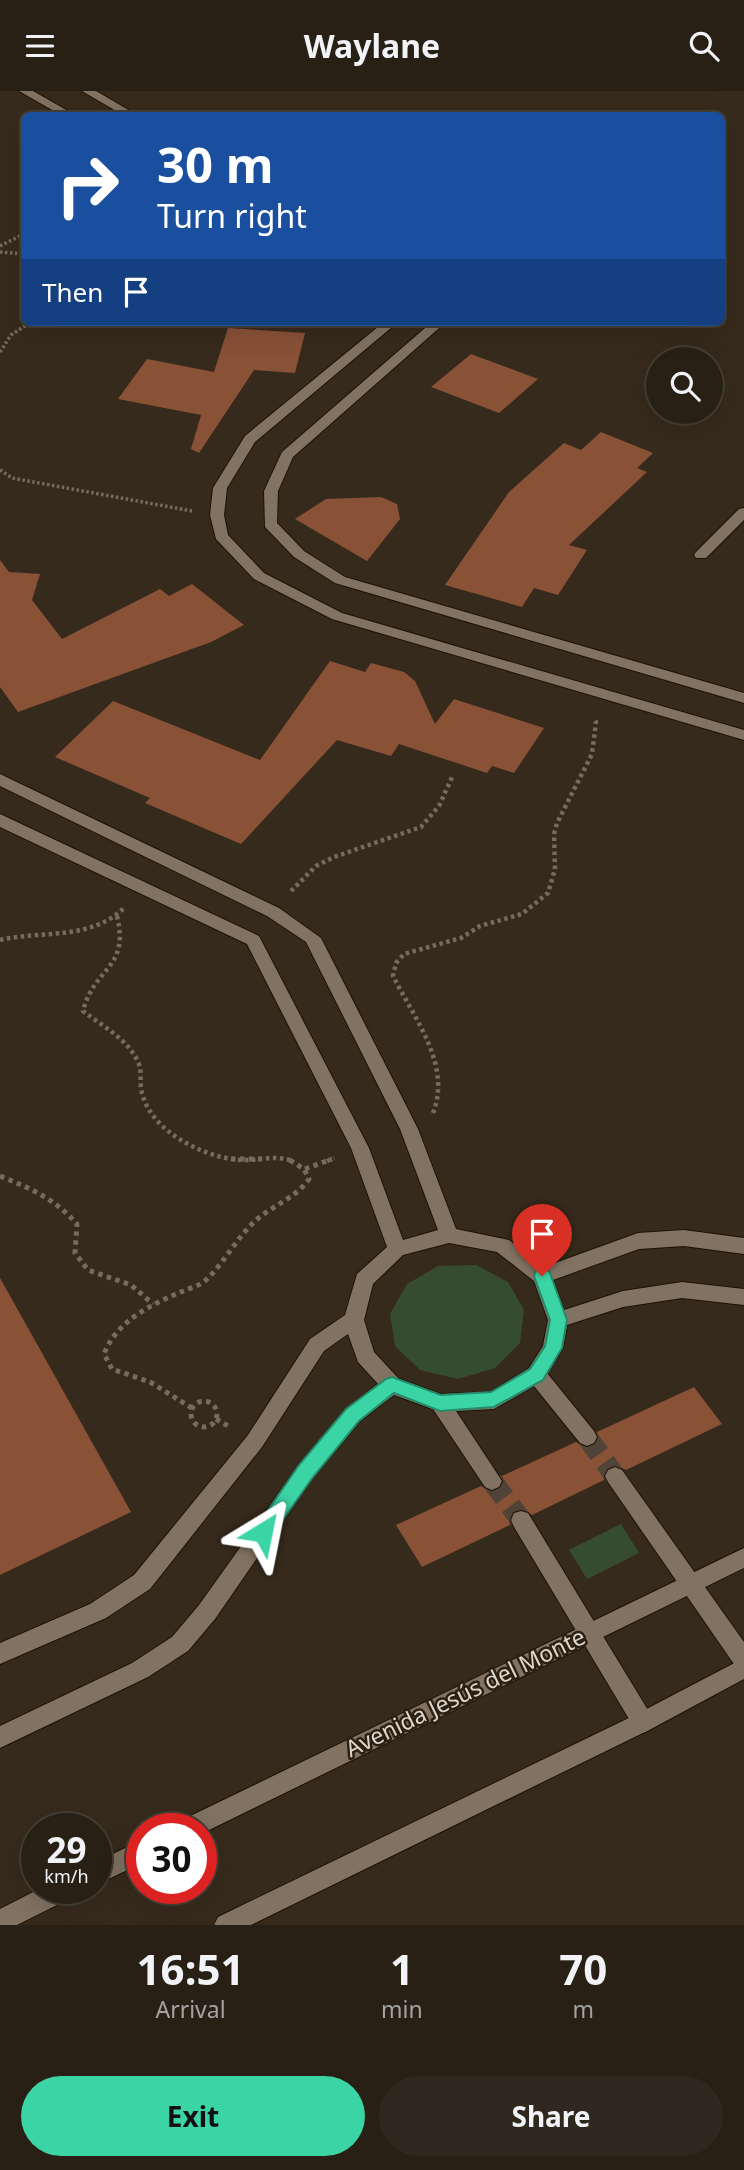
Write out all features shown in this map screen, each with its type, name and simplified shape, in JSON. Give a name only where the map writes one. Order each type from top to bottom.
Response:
[{"type":"street","points":[[25,91],[64,112]]},
{"type":"street","points":[[88,91],[126,112]]},
{"type":"street","points":[[387,326],[250,439],[220,488],[217,515],[221,536],[259,576],[337,616],[744,735]]},
{"type":"street","points":[[435,326],[288,456],[271,491],[270,524],[299,554],[340,580],[744,698]]},
{"type":"street","points":[[701,555],[744,512]]},
{"type":"street","points":[[0,779],[273,912],[312,938],[410,1129],[449,1235]]},
{"type":"street","points":[[0,820],[253,940],[360,1148],[397,1249]]},
{"type":"street","points":[[449,1235],[502,1245],[542,1276],[558,1320],[553,1348],[536,1374],[494,1400],[440,1403],[392,1385],[365,1356],[354,1321],[364,1280],[397,1249],[449,1235]]},
{"type":"street","points":[[542,1276],[638,1241],[684,1238],[744,1246]]},
{"type":"street","points":[[558,1320],[623,1299],[682,1290],[744,1297]]},
{"type":"street","points":[[0,1654],[98,1611],[142,1582],[255,1441],[317,1345],[354,1321]]},
{"type":"street","points":[[536,1374],[587,1437]]},
{"type":"street","points":[[0,1737],[140,1670],[180,1644],[207,1612],[306,1471],[352,1415],[392,1385]]},
{"type":"street","points":[[440,1403],[492,1481]]},
{"type":"street","points":[[615,1475],[744,1660]]},
{"type":"street","points":[[521,1520],[586,1632],[643,1722]]},
{"type":"street","name":"Avenida Jesús del Monte","points":[[217,1815],[586,1632],[744,1558]]},
{"type":"street","points":[[226,1925],[643,1722],[744,1668]]},
{"type":"street","points":[[0,1921],[35,1904]]},
{"type":"path","points":[[0,249],[21,236]]},
{"type":"path","points":[[0,249],[21,253]]},
{"type":"path","points":[[0,352],[11,335],[25,326]]},
{"type":"path","points":[[0,470],[12,478],[217,515]]},
{"type":"path","points":[[410,1129],[426,1122],[436,1110],[442,1086],[438,1064],[393,976],[396,963],[404,954],[461,938],[480,926],[522,914],[548,893],[555,869],[554,834],[557,823],[592,754],[596,722],[575,706],[592,690]]},
{"type":"path","points":[[273,912],[316,866],[360,847],[421,827],[439,806],[453,775]]},
{"type":"path","points":[[0,940],[32,934],[80,933],[117,916],[124,941],[120,954],[84,1000],[83,1010],[113,1034],[140,1063],[144,1105],[176,1137],[200,1150],[241,1160],[263,1156],[287,1157],[306,1169],[309,1179],[302,1189],[266,1211],[251,1225],[204,1282],[153,1304],[111,1336],[104,1354],[112,1369],[150,1382],[192,1408]]},
{"type":"path","points":[[306,1169],[360,1148]]},
{"type":"path","points":[[0,1176],[40,1191],[61,1203],[77,1224],[75,1253],[88,1270],[131,1285],[153,1304]]},
{"type":"path","points":[[200,1402],[209,1402],[216,1408],[218,1415],[210,1425],[200,1426],[190,1419],[192,1408],[200,1402]]},
{"type":"green space","points":[[476,1265],[508,1282],[524,1310],[520,1343],[495,1368],[458,1379],[420,1370],[395,1346],[390,1314],[407,1284],[438,1266]]},
{"type":"green space","points":[[621,1524],[639,1553],[587,1579],[569,1550]]},
{"type":"building","points":[[228,328],[305,333],[295,373],[254,370],[199,453],[191,449],[201,415],[118,399],[147,359],[214,372]]},
{"type":"building","points":[[471,354],[538,379],[499,413],[431,387]]},
{"type":"building","points":[[601,432],[653,453],[637,468],[647,472],[569,545],[587,550],[558,595],[534,588],[522,607],[445,585],[509,492],[564,443],[581,450]]},
{"type":"building","points":[[381,497],[397,504],[400,519],[367,561],[295,519],[326,499]]},
{"type":"building","points":[[0,560],[9,572],[40,574],[32,600],[62,639],[160,589],[169,596],[192,584],[244,625],[211,642],[18,712],[0,687]]},
{"type":"building","points":[[330,661],[365,672],[371,663],[404,672],[415,681],[435,724],[454,699],[544,728],[514,773],[492,766],[487,773],[399,744],[391,756],[337,740],[241,844],[145,803],[150,798],[55,757],[113,701],[260,760]]},
{"type":"building","points":[[0,1278],[131,1512],[0,1575]]},
{"type":"building","points":[[694,1387],[722,1424],[626,1470],[616,1465],[607,1468],[603,1475],[604,1480],[532,1515],[522,1508],[513,1510],[509,1519],[510,1525],[422,1567],[396,1525],[481,1486],[491,1492],[500,1489],[504,1482],[502,1476],[576,1442],[586,1448],[595,1445],[599,1438],[597,1432]]},
{"type":"tunnel","points":[[587,1437],[615,1476]]},
{"type":"tunnel","points":[[492,1481],[521,1520]]},
{"type":"route","points":[[263,1532],[306,1471],[352,1415],[392,1385],[440,1403],[494,1400],[536,1374],[553,1348],[558,1320],[542,1276]]}]
